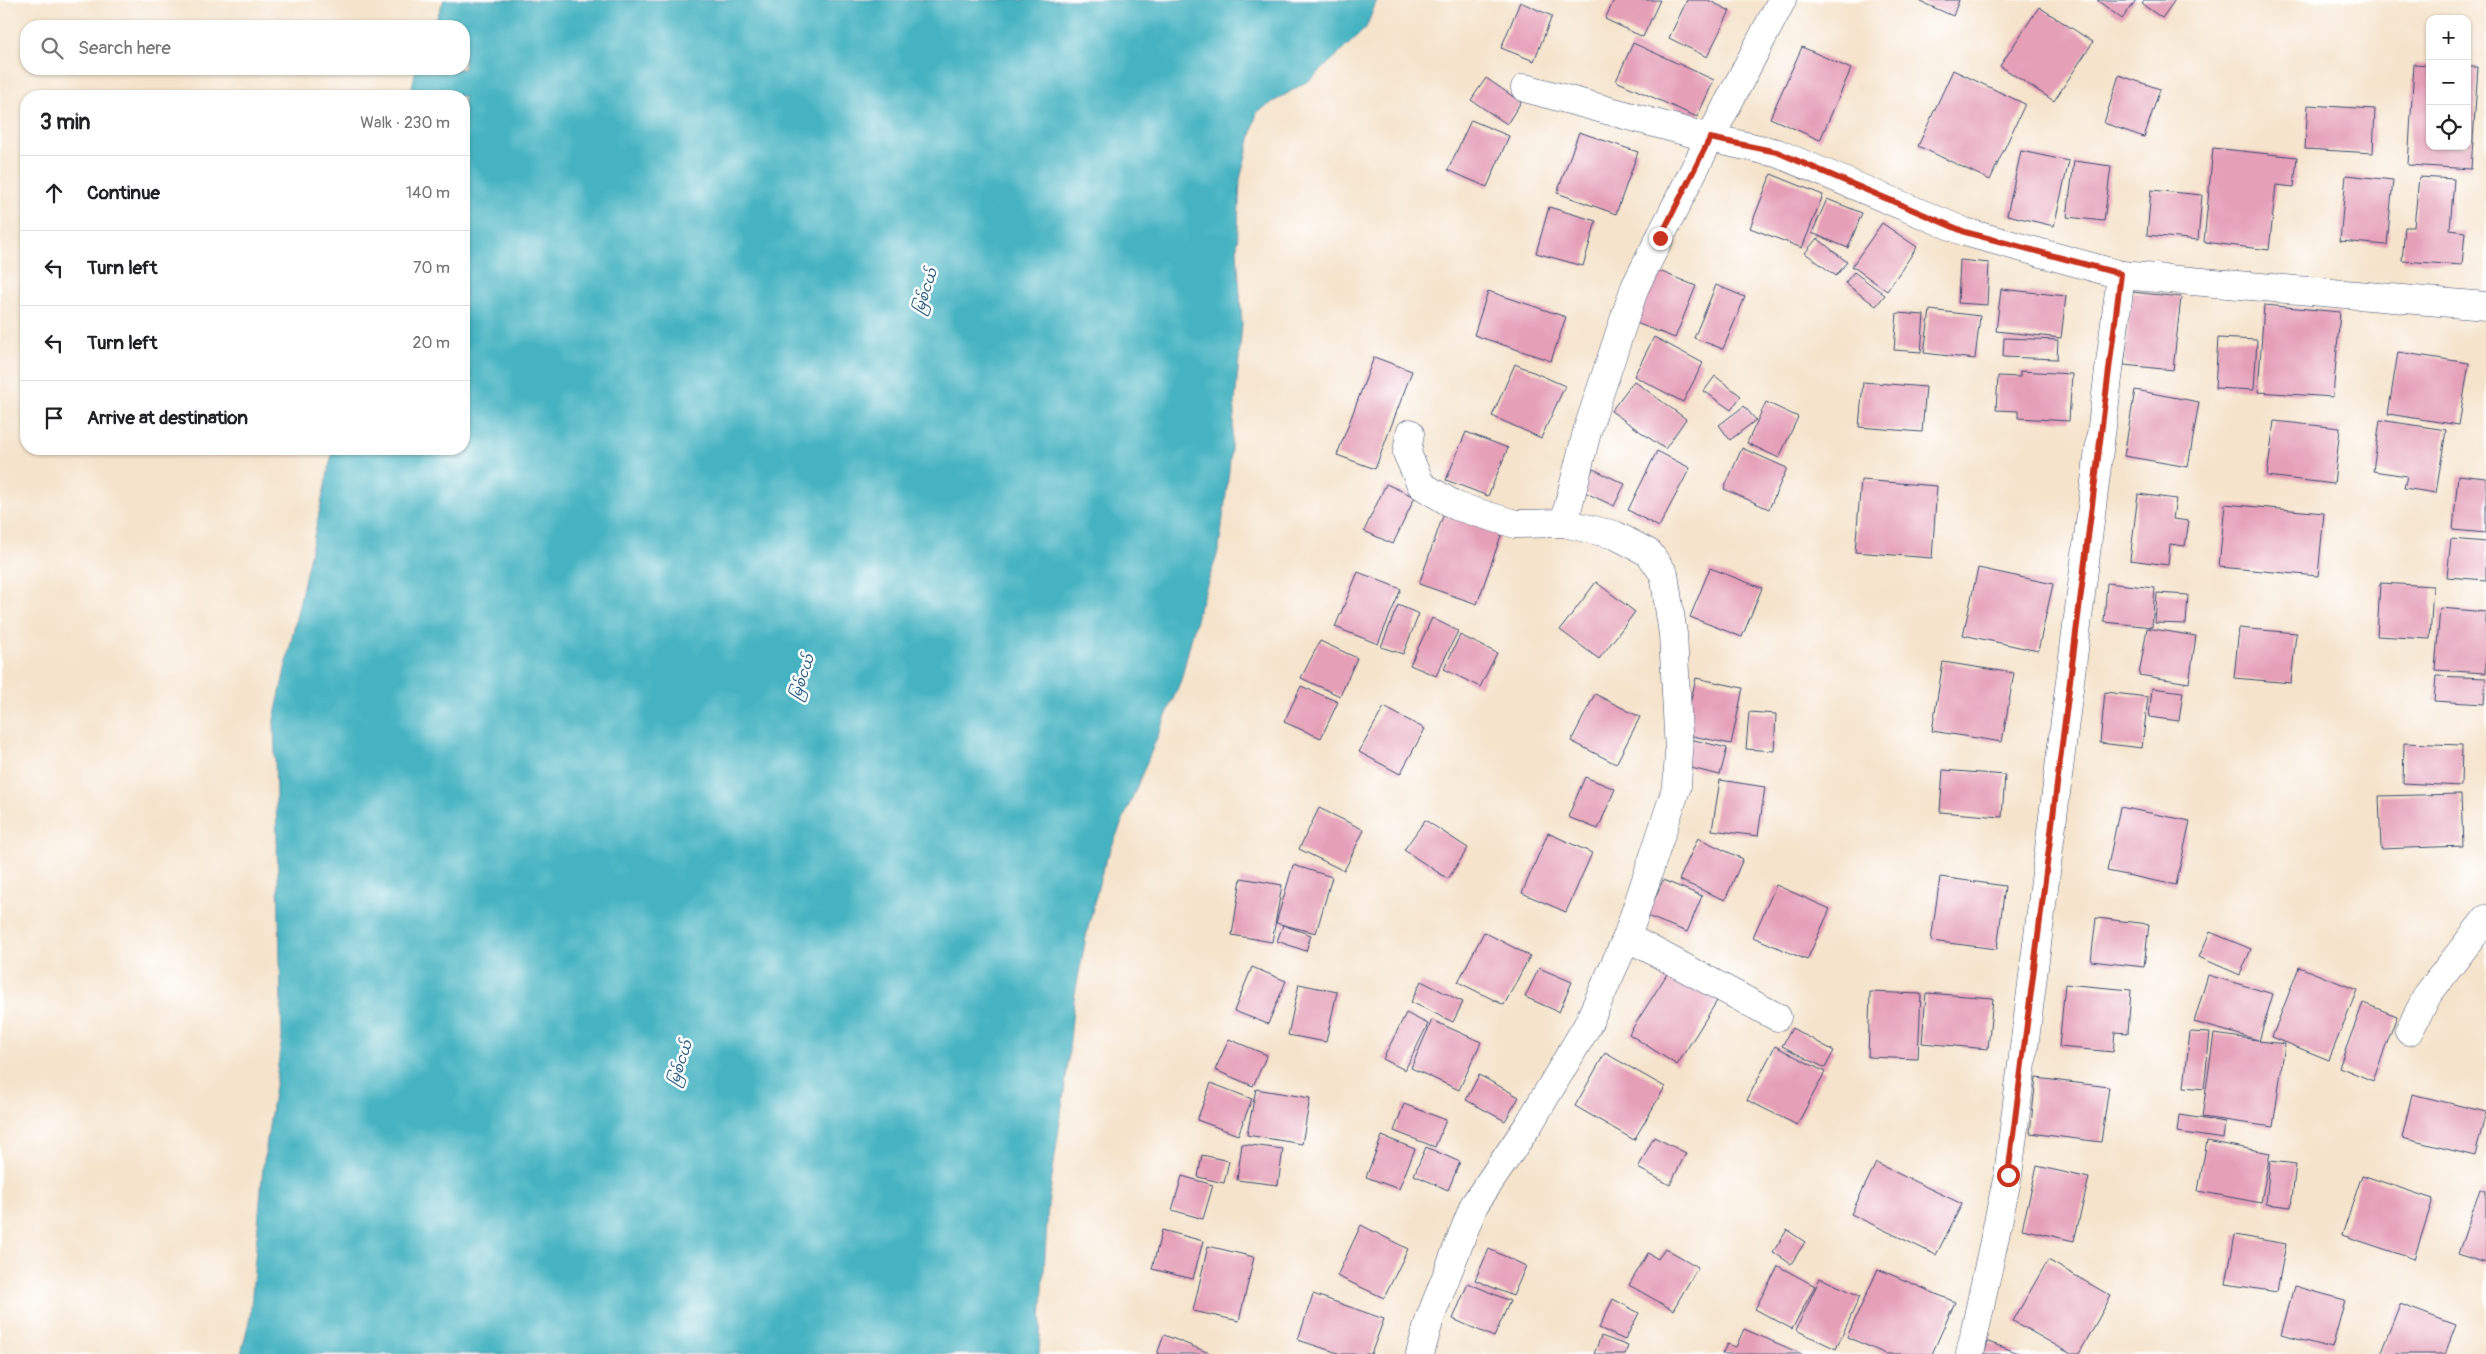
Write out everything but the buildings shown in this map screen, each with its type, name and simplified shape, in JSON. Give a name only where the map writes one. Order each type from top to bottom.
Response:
[{"type":"street","points":[[1564,523],[1588,428],[1635,288],[1782,0]]},
{"type":"street","points":[[1525,88],[1710,138],[1777,152],[1965,232],[2121,274],[2486,306]]},
{"type":"street","points":[[1970,1354],[2008,1175],[2121,274]]},
{"type":"street","points":[[1410,433],[1407,453],[1421,485],[1456,506],[1515,524],[1564,523],[1615,535],[1649,553],[1664,574],[1673,634],[1679,752],[1677,786],[1627,937],[1587,1026],[1529,1124],[1474,1206],[1430,1318],[1420,1354]]},
{"type":"street","points":[[2409,1031],[2428,994],[2486,919]]},
{"type":"street","points":[[1627,937],[1777,1017]]},
{"type":"water","name":"မြစ်ငယ်","points":[[444,0],[1377,0],[1366,28],[1314,77],[1257,112],[1240,179],[1237,251],[1242,324],[1229,471],[1219,549],[1198,612],[1181,680],[1103,868],[1087,932],[1074,999],[1067,1071],[1048,1206],[1039,1354],[241,1354],[250,1317],[263,1167],[282,1038],[274,720],[332,455],[470,455],[470,90],[411,90],[415,75],[470,75],[470,20],[436,20]]},
{"type":"route","points":[[1660,238],[1710,138],[1777,152],[1965,232],[2121,274],[2008,1175]]}]
